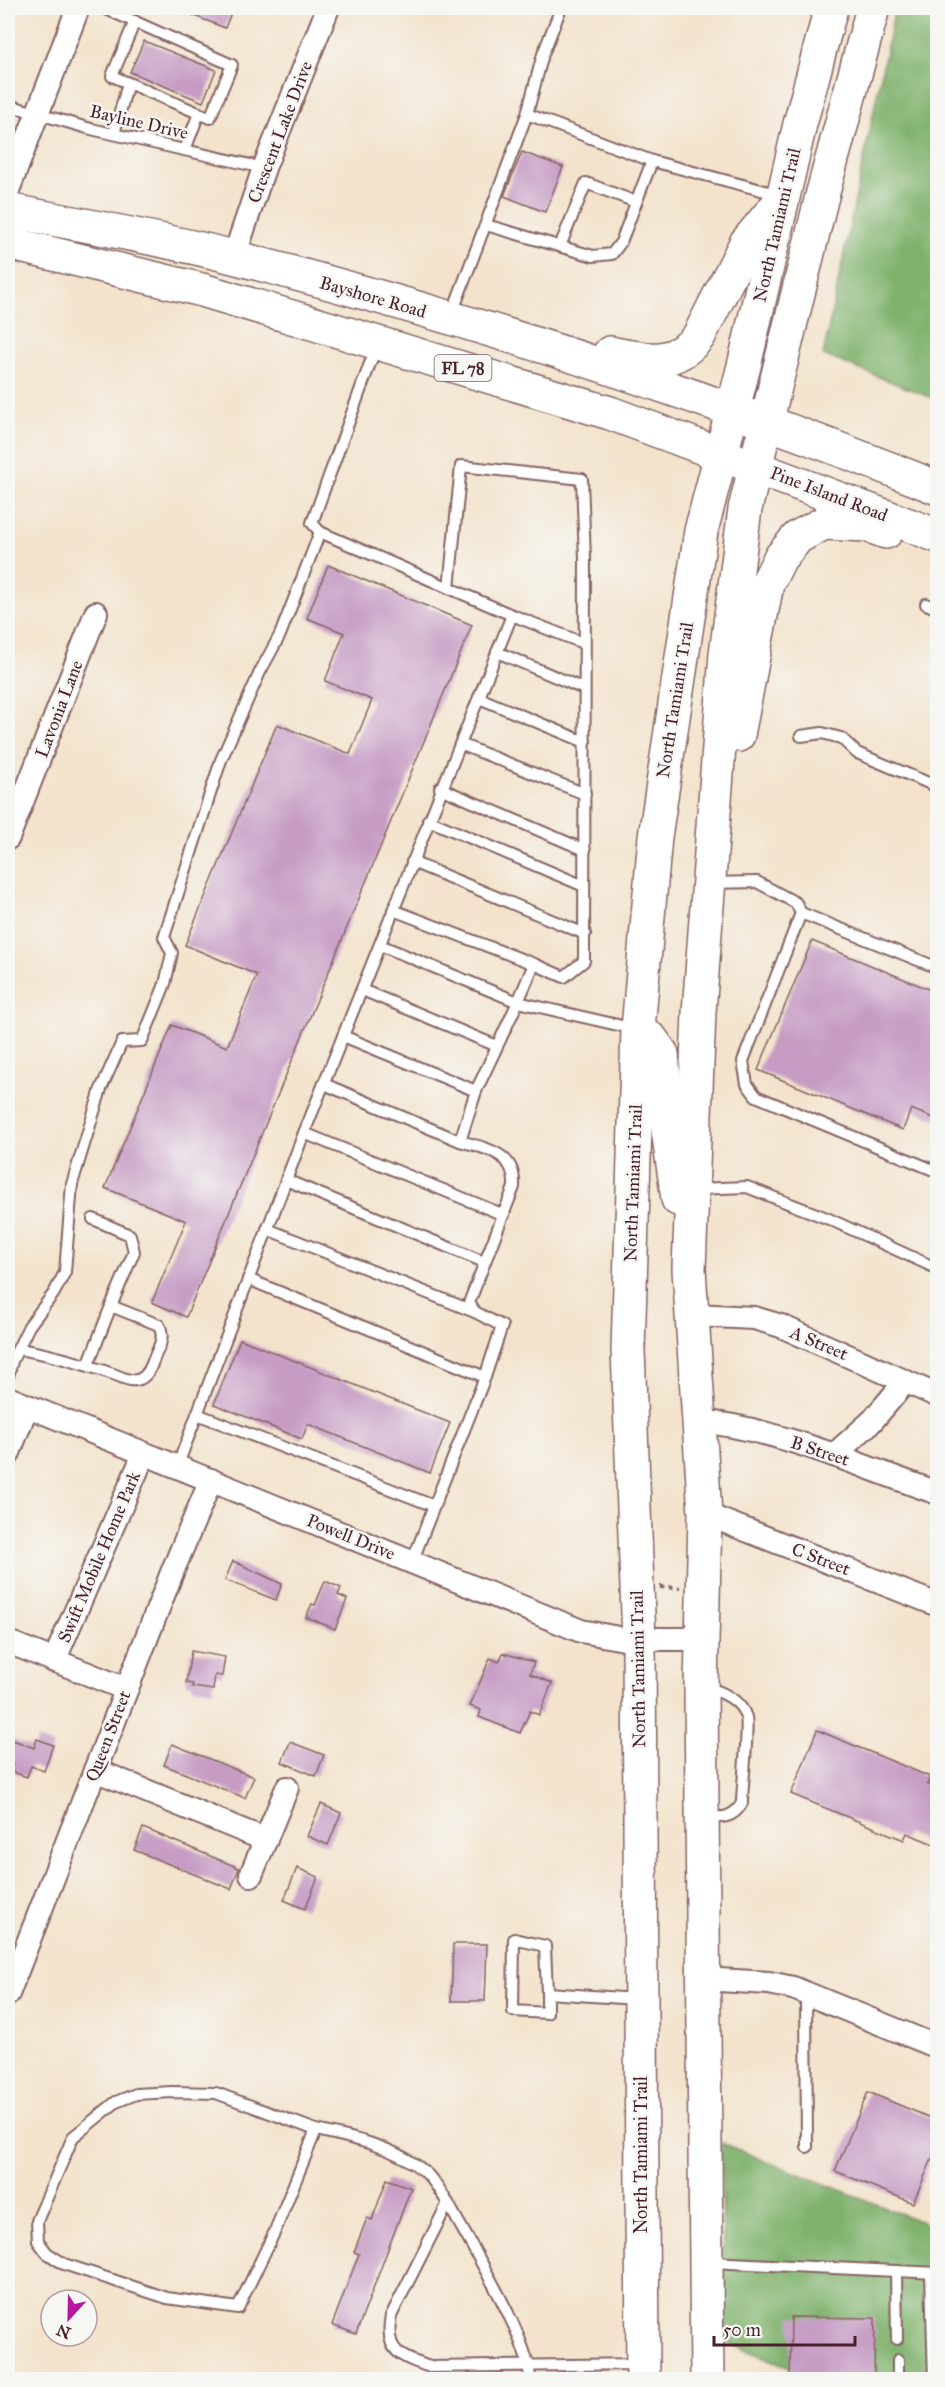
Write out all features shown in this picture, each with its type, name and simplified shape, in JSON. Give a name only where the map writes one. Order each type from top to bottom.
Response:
[{"type":"main road","name":"North Tamiami Trail","points":[[643,2372],[639,1640],[628,1350],[638,1029],[654,837],[701,531],[785,196],[800,124],[831,8]]},
{"type":"main road","name":"North Tamiami Trail","points":[[707,2379],[701,1687],[705,1514],[694,1315],[689,1269],[694,1189],[699,1012],[735,575],[755,466],[873,8]]},
{"type":"main road","points":[[497,334],[645,359],[676,356],[689,348],[699,336],[746,243],[785,196]]},
{"type":"main road","name":"Bayshore Road","points":[[8,210],[234,257],[450,319],[675,390],[731,411]]},
{"type":"main road","name":"FL 78","points":[[8,243],[202,290],[610,413],[721,453]]},
{"type":"main road","name":"FL 78","points":[[731,411],[938,488]]},
{"type":"main road","name":"Pine Island Road","points":[[721,453],[938,536]]},
{"type":"main road","points":[[708,884],[767,584],[780,558],[798,537],[824,523],[867,525],[938,549]]},
{"type":"main road","points":[[638,1029],[652,1040],[662,1054],[668,1130],[689,1269]]},
{"type":"street","points":[[8,190],[78,8]]},
{"type":"street","name":"Crescent Lake Drive","points":[[234,257],[264,168],[328,8]]},
{"type":"street","name":"Lavonia Lane","points":[[8,838],[96,613]]},
{"type":"street","name":"A Street","points":[[694,1315],[763,1320],[883,1370],[904,1383],[938,1396]]},
{"type":"street","points":[[834,1455],[872,1421],[904,1383]]},
{"type":"street","points":[[8,1455],[17,1402]]},
{"type":"street","name":"Powell Drive","points":[[17,1402],[581,1631],[639,1640],[701,1639]]},
{"type":"street","name":"B Street","points":[[700,1421],[759,1431],[834,1455],[938,1493]]},
{"type":"street","name":"Swift Mobile Home Park","points":[[54,1661],[144,1454]]},
{"type":"street","name":"Queen Street","points":[[8,1994],[126,1689],[211,1480]]},
{"type":"street","name":"C Street","points":[[705,1514],[938,1605]]},
{"type":"street","name":"Swift Mobile Home Park","points":[[8,1642],[126,1689]]},
{"type":"street","points":[[95,1770],[266,1840]]},
{"type":"street","points":[[252,1875],[287,1788]]},
{"type":"street","points":[[702,1979],[769,1983],[806,1994],[938,2047]]},
{"type":"lane","points":[[104,8],[135,21],[232,65],[210,118],[112,76],[135,21]]},
{"type":"lane","points":[[450,319],[527,114],[543,54],[561,8]]},
{"type":"lane","points":[[114,134],[128,83]]},
{"type":"lane","name":"Bayline Drive","points":[[8,105],[37,115],[114,134],[264,168]]},
{"type":"lane","points":[[185,150],[199,113]]},
{"type":"lane","points":[[527,114],[652,161],[785,196]]},
{"type":"lane","points":[[486,225],[593,256],[612,254],[621,242],[652,161]]},
{"type":"lane","points":[[560,246],[586,183],[636,202]]},
{"type":"lane","points":[[377,342],[312,523],[320,532],[512,615],[583,643]]},
{"type":"lane","points":[[393,910],[564,977],[584,961],[585,559],[582,479],[461,466],[449,588]]},
{"type":"lane","points":[[8,1377],[29,1326],[54,1293],[65,1272],[72,1184],[101,1089],[122,1042],[142,1041],[165,984],[172,953],[164,937],[222,760],[260,672],[280,635],[320,532]]},
{"type":"lane","points":[[926,604],[938,609]]},
{"type":"lane","points":[[177,1467],[304,1133],[440,788],[512,615]]},
{"type":"lane","points":[[496,652],[584,689]]},
{"type":"lane","points":[[479,698],[585,742]]},
{"type":"lane","points":[[801,736],[822,734],[842,738],[857,753],[938,787]]},
{"type":"lane","points":[[460,744],[585,794]]},
{"type":"lane","points":[[440,788],[585,850]]},
{"type":"lane","points":[[428,820],[584,886]]},
{"type":"lane","points":[[412,862],[585,934]]},
{"type":"lane","points":[[708,884],[757,882],[796,903],[801,913],[938,968]]},
{"type":"lane","points":[[801,913],[743,1062],[747,1084],[756,1096],[938,1172]]},
{"type":"lane","points":[[380,945],[518,1002],[638,1029]]},
{"type":"lane","points":[[460,1141],[476,1091],[534,964]]},
{"type":"lane","points":[[362,990],[497,1046]]},
{"type":"lane","points":[[343,1036],[476,1091]]},
{"type":"lane","points":[[324,1084],[507,1159],[515,1171],[513,1187],[504,1215],[469,1303],[475,1312]]},
{"type":"lane","points":[[304,1133],[504,1215]]},
{"type":"lane","points":[[286,1180],[484,1262]]},
{"type":"lane","points":[[694,1189],[747,1187],[829,1220],[938,1269]]},
{"type":"lane","points":[[88,1365],[134,1252],[134,1243],[130,1235],[93,1219]]},
{"type":"lane","points":[[267,1229],[475,1312],[502,1326],[485,1377],[412,1562]]},
{"type":"lane","points":[[248,1279],[485,1377]]},
{"type":"lane","points":[[18,1349],[61,1356],[131,1381],[141,1379],[149,1372],[163,1333],[159,1325],[111,1306]]},
{"type":"lane","points":[[197,1414],[434,1506]]},
{"type":"lane","points":[[701,1687],[725,1694],[738,1704],[746,1717],[742,1803],[737,1811],[725,1818],[702,1816]]},
{"type":"lane","points":[[514,1939],[545,1946],[547,1993],[547,2013],[513,2011],[514,1939]]},
{"type":"lane","points":[[547,1993],[641,1999]]},
{"type":"lane","points":[[806,1994],[807,2147]]},
{"type":"lane","points":[[316,2130],[275,2231],[238,2308],[168,2298],[64,2264],[47,2253],[38,2241],[37,2221],[73,2137],[116,2102],[136,2094],[216,2093],[316,2130],[345,2136],[404,2157],[427,2174],[448,2203],[505,2311],[530,2364],[530,2379]]},
{"type":"lane","points":[[448,2203],[391,2316],[387,2333],[393,2349],[408,2360],[430,2367],[530,2364],[643,2372]]},
{"type":"lane","points":[[705,2262],[934,2273],[934,2379]]},
{"type":"lane","points":[[896,2271],[897,2339]]},
{"type":"lane","points":[[898,2360],[898,2379]]},
{"type":"path","points":[[658,1587],[684,1588]]},
{"type":"green space","points":[[895,8],[937,8],[937,400],[823,355]]},
{"type":"green space","points":[[721,2143],[937,2228],[937,2379],[821,2379],[725,2342]]},
{"type":"building","points":[[175,8],[233,8],[225,28]]},
{"type":"building","points":[[144,41],[216,70],[203,102],[130,72]]},
{"type":"building","points":[[522,152],[563,167],[545,212],[504,196]]},
{"type":"building","points":[[328,565],[472,625],[186,1317],[152,1302],[186,1221],[105,1188],[172,1025],[227,1047],[257,975],[185,945],[277,724],[350,754],[372,700],[325,681],[344,633],[307,618]]},
{"type":"building","points":[[812,941],[938,993],[938,1120],[911,1109],[903,1130],[758,1070]]},
{"type":"building","points":[[240,1339],[450,1423],[430,1473],[308,1424],[302,1439],[214,1404]]},
{"type":"building","points":[[233,1561],[282,1584],[276,1600],[225,1580]]},
{"type":"building","points":[[325,1581],[341,1588],[338,1595],[347,1599],[335,1629],[306,1617],[312,1604],[315,1605]]},
{"type":"building","points":[[191,1651],[225,1657],[222,1676],[215,1675],[213,1690],[192,1687],[193,1684],[186,1683]]},
{"type":"building","points":[[503,1653],[534,1662],[530,1674],[552,1683],[539,1715],[530,1711],[520,1733],[479,1717],[481,1710],[470,1706],[490,1658],[499,1662]]},
{"type":"building","points":[[817,1730],[930,1777],[927,1784],[938,1788],[938,1846],[907,1833],[904,1840],[791,1794]]},
{"type":"building","points":[[37,1739],[53,1745],[44,1771],[31,1766],[27,1777],[10,1771],[13,1763],[8,1761],[8,1754],[13,1740],[34,1748]]},
{"type":"building","points":[[290,1742],[324,1755],[316,1776],[282,1762]]},
{"type":"building","points":[[172,1744],[254,1777],[245,1798],[164,1765]]},
{"type":"building","points":[[321,1804],[341,1813],[328,1845],[307,1836]]},
{"type":"building","points":[[143,1828],[239,1868],[231,1889],[134,1850]]},
{"type":"building","points":[[297,1868],[318,1877],[305,1909],[284,1900]]},
{"type":"building","points":[[453,1944],[487,1944],[485,2001],[451,2001]]},
{"type":"building","points":[[868,2092],[938,2121],[938,2145],[913,2203],[835,2171]]},
{"type":"building","points":[[387,2179],[411,2188],[356,2334],[332,2325],[359,2254],[354,2252],[367,2218],[372,2220]]},
{"type":"building","points":[[791,2317],[875,2318],[874,2379],[790,2379]]}]
